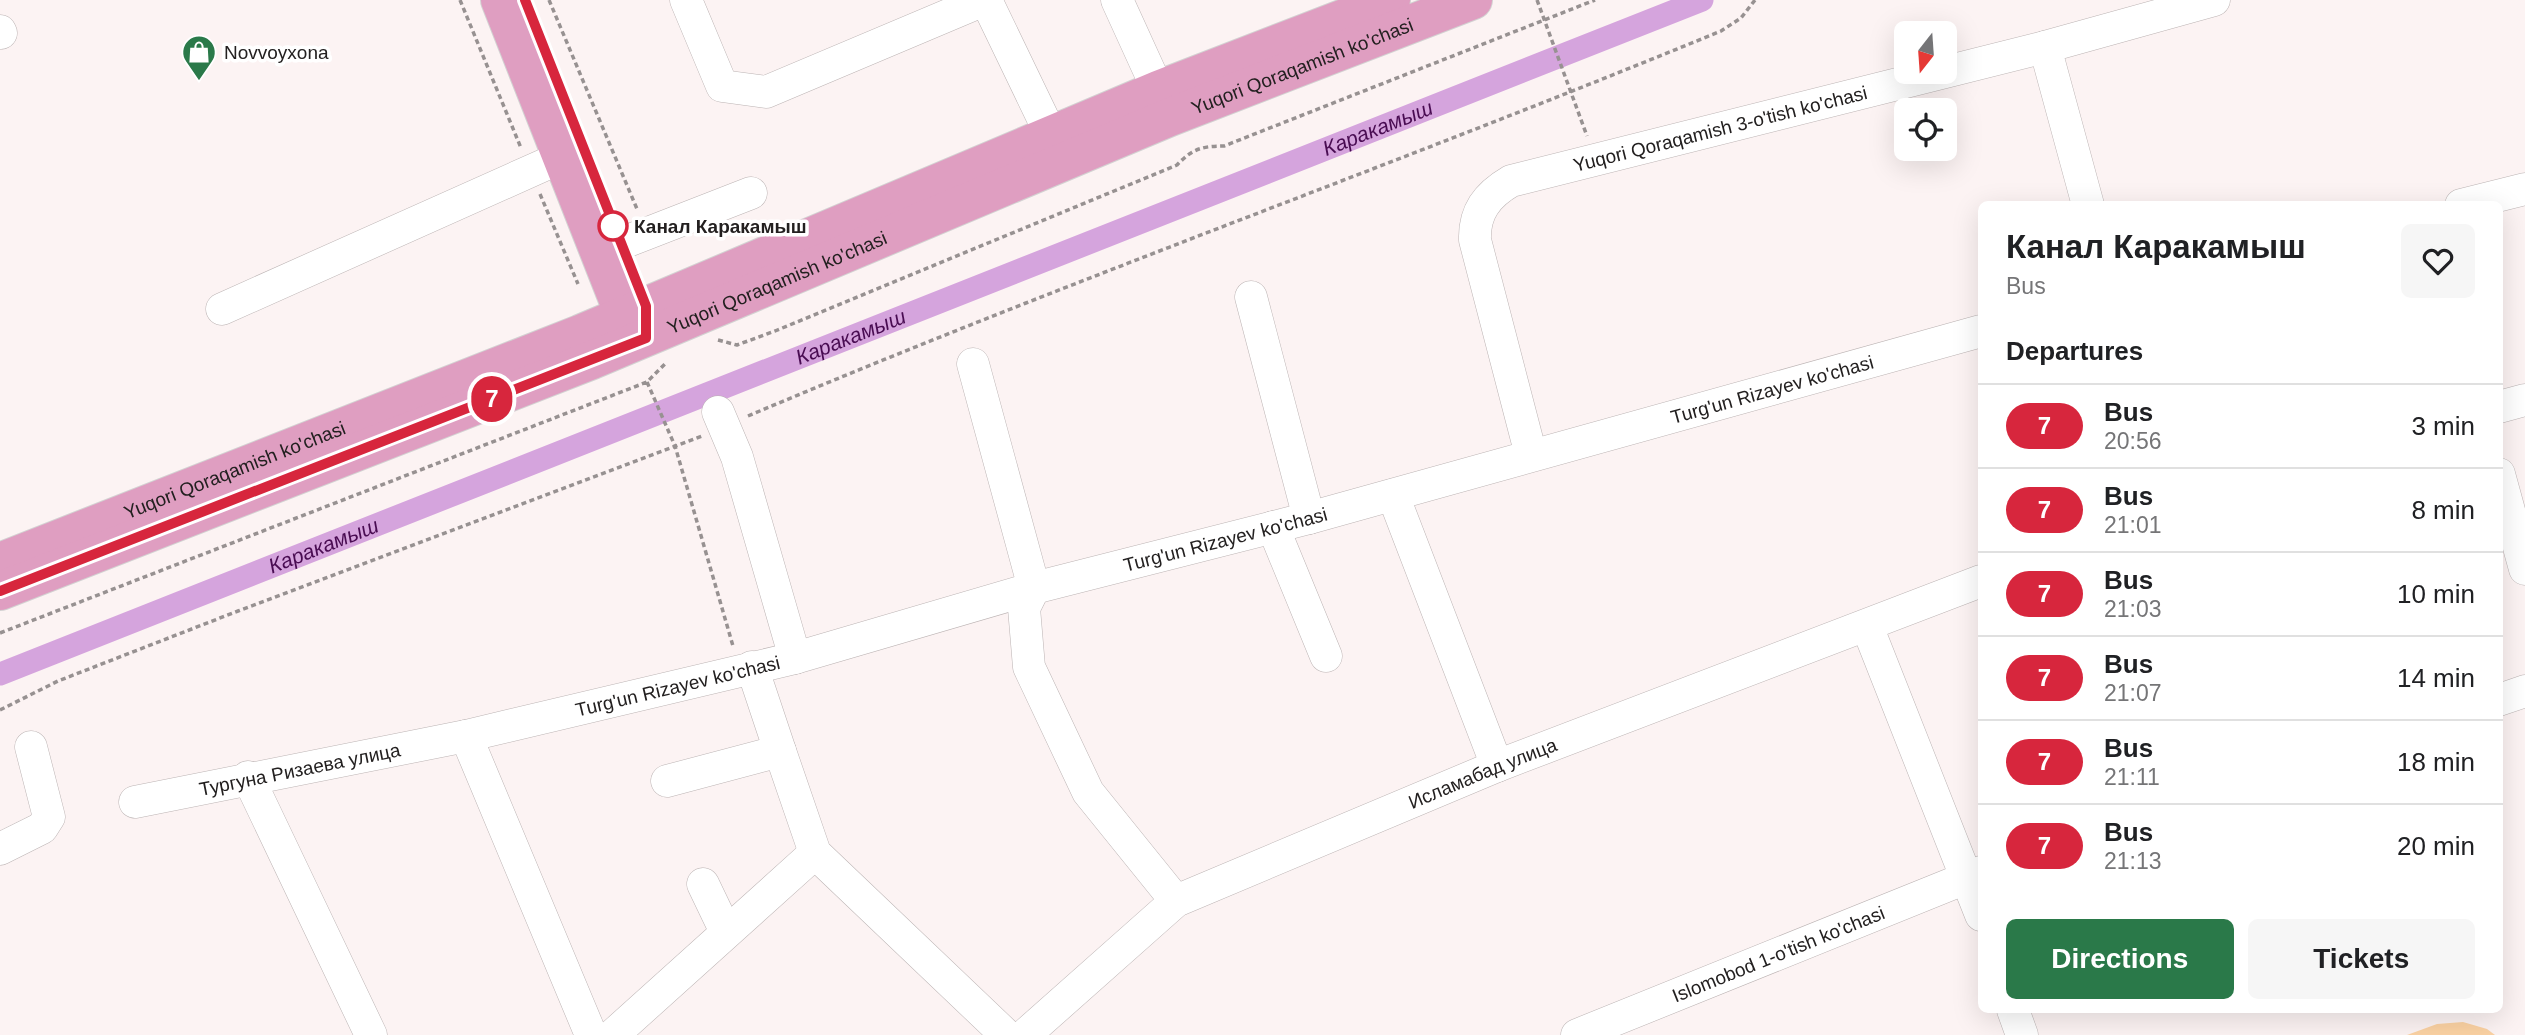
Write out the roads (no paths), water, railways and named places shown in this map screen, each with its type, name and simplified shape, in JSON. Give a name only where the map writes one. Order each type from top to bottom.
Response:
[{"type":"main road","points":[[500,0],[562,157],[648,328]]},
{"type":"main road","points":[[525,0],[634,239],[648,328]]},
{"type":"main road","name":"Yuqori Qoraqamish ko'chasi","points":[[0,562],[648,328],[1051,135],[1158,90],[1391,0]]},
{"type":"main road","name":"Yuqori Qoraqamish ko'chasi","points":[[0,591],[1170,117],[1473,0]]},
{"type":"street","points":[[687,0],[722,86],[766,92],[985,0],[1051,135]]},
{"type":"street","points":[[1117,0],[1158,90]]},
{"type":"street","name":"Yuqori Qoraqamish 3-o'tish ko'chasi","points":[[1531,455],[1475,240],[1475,223],[1487,199],[1511,181],[2045,47],[2214,0]]},
{"type":"street","points":[[2045,47],[2087,201]]},
{"type":"street","points":[[222,309],[562,157]]},
{"type":"street","points":[[2477,201],[2525,189]]},
{"type":"street","points":[[634,239],[751,193]]},
{"type":"street","points":[[1251,297],[1309,518]]},
{"type":"street","name":"Turg'un Rizayev ko'chasi","points":[[466,736],[795,657],[1034,588],[1394,495],[1978,332]]},
{"type":"street","points":[[973,364],[1034,588],[1024,608],[1029,667],[1088,792],[1176,901]]},
{"type":"street","points":[[2503,406],[2525,400]]},
{"type":"street","points":[[721,419],[756,518],[795,657]]},
{"type":"street","points":[[2503,489],[2525,569]]},
{"type":"street","points":[[1394,495],[1497,766]]},
{"type":"street","points":[[1273,527],[1326,656]]},
{"type":"street","name":"Исламабад улица","points":[[1025,1035],[1176,901],[1497,766],[1978,581]]},
{"type":"street","points":[[1867,626],[1975,875],[1978,895]]},
{"type":"street","points":[[746,668],[816,853],[1006,1035]]},
{"type":"street","points":[[2503,699],[2525,691]]},
{"type":"street","points":[[466,736],[591,1035]]},
{"type":"street","name":"Тургуна Ризаева улица","points":[[135,802],[248,777],[466,736]]},
{"type":"street","points":[[0,849],[42,828],[50,817],[31,747]]},
{"type":"street","points":[[667,781],[779,751]]},
{"type":"street","points":[[248,777],[371,1035]]},
{"type":"street","points":[[613,1035],[816,853]]},
{"type":"street","name":"Islomobod 1-o'tish ko'chasi","points":[[1577,1035],[1975,875]]},
{"type":"street","points":[[703,884],[726,932]]},
{"type":"street","points":[[2014,1013],[2022,1035]]},
{"type":"waterway","name":"Каракамыш","points":[[0,674],[1702,0]]},
{"type":"place","name":"Novvoyxona","points":[[199,82]]},
{"type":"place","name":"Канал Каракамыш","points":[[613,226]]}]
